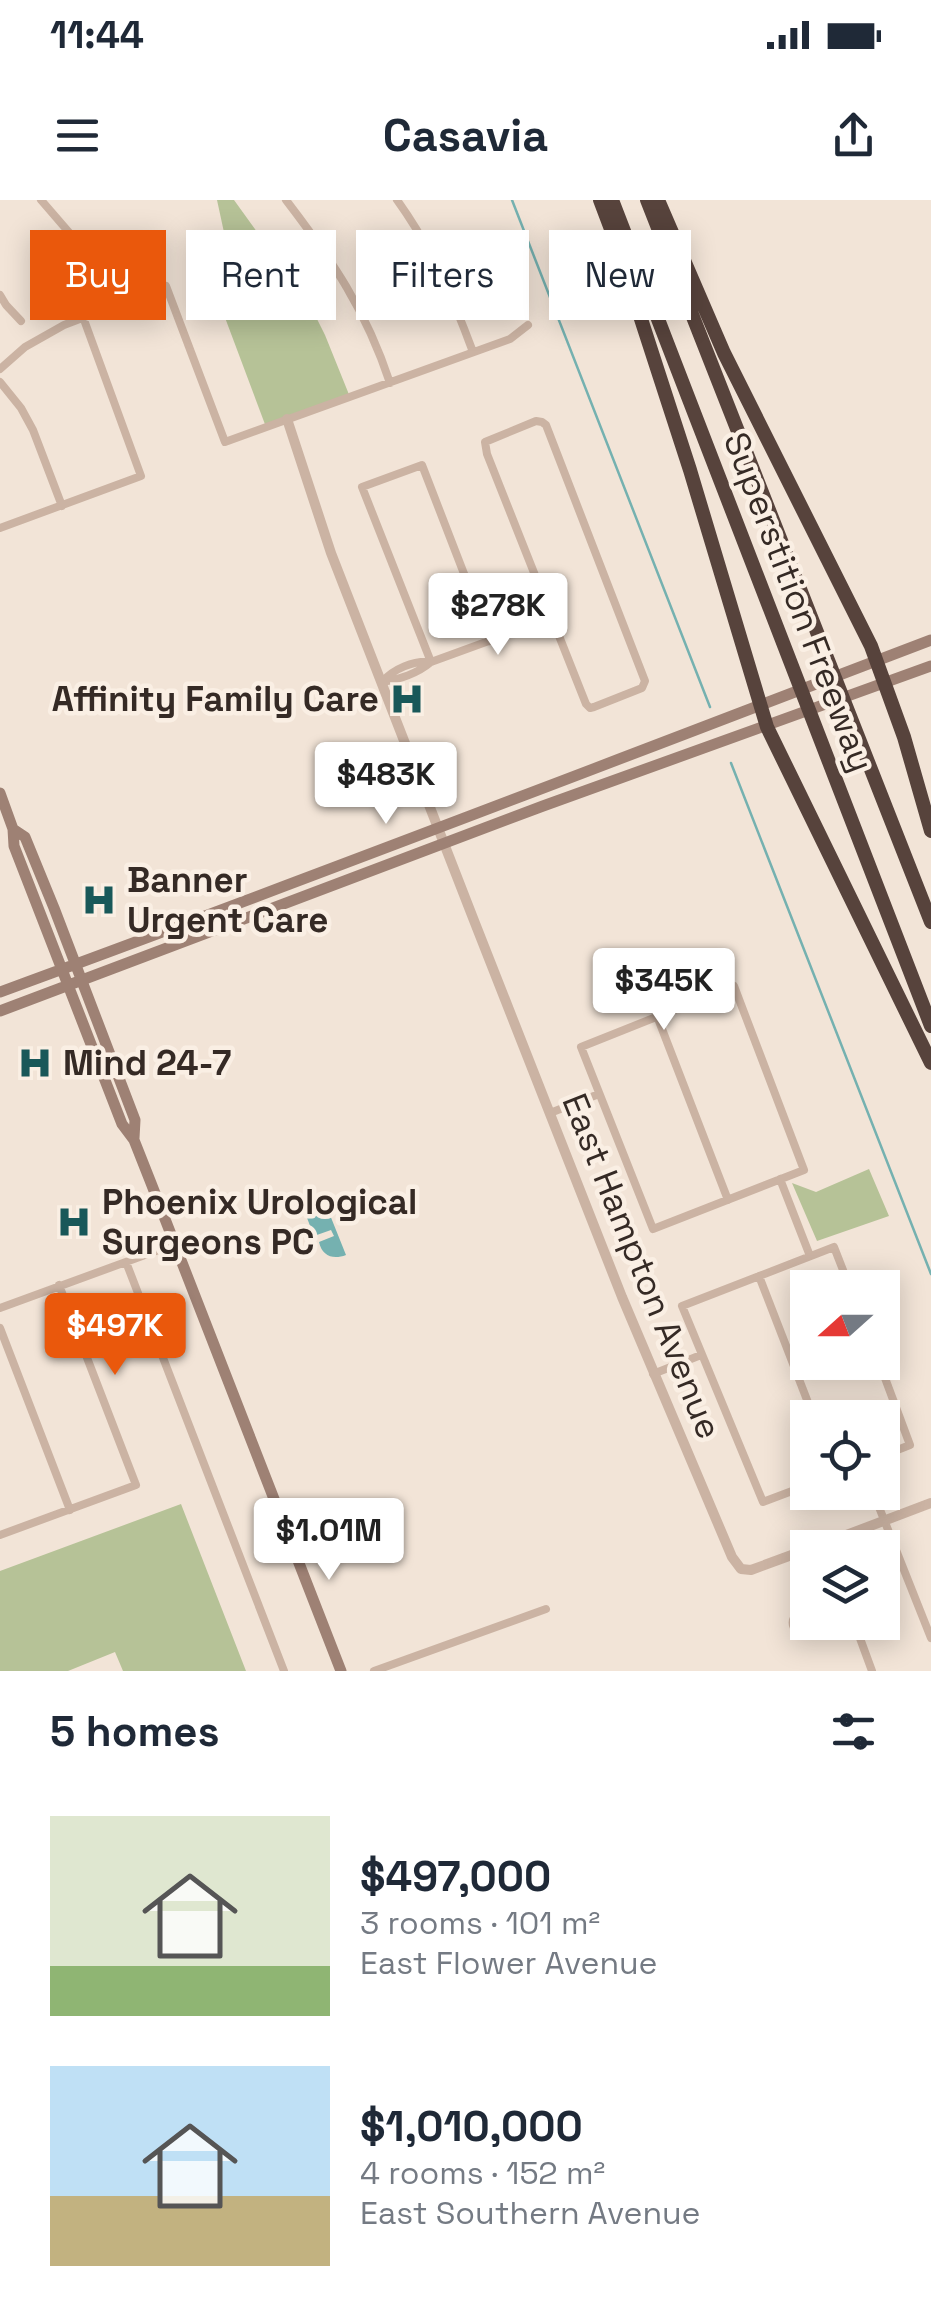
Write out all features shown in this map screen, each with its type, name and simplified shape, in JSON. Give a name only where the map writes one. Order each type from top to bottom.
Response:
[{"type":"highway","points":[[600,200],[690,470],[767,727],[931,1063]]},
{"type":"highway","name":"Superstition Freeway","points":[[612,200],[931,1026]]},
{"type":"highway","name":"Superstition Freeway","points":[[647,200],[931,922]]},
{"type":"highway","points":[[658,200],[724,352],[878,660],[931,831]]},
{"type":"main road","points":[[0,992],[931,640]]},
{"type":"main road","points":[[0,1010],[592,788],[931,666]]},
{"type":"main road","points":[[592,788],[592,782],[599,776],[652,754],[666,741]]},
{"type":"main road","points":[[0,793],[14,829],[14,846],[60,970],[122,1124],[134,1140],[340,1671]]},
{"type":"main road","points":[[14,829],[25,837],[76,964],[135,1120],[134,1140]]},
{"type":"main road","points":[[251,916],[255,906],[291,892],[299,882]]},
{"type":"main road","points":[[185,940],[199,928],[238,912],[240,904]]},
{"type":"street","points":[[41,200],[66,230]]},
{"type":"street","points":[[286,200],[344,279],[365,316],[390,382]]},
{"type":"street","points":[[397,200],[418,230]]},
{"type":"street","points":[[166,286],[225,442],[510,339],[528,324]]},
{"type":"street","points":[[0,295],[21,321]]},
{"type":"street","points":[[0,369],[26,347],[77,320]]},
{"type":"street","points":[[0,528],[142,476],[84,320]]},
{"type":"street","points":[[461,320],[473,352]]},
{"type":"street","points":[[0,382],[27,419],[62,506]]},
{"type":"street","name":"East Hampton Avenue","points":[[288,419],[331,553],[444,843],[653,1374],[732,1557],[741,1569],[750,1570],[790,1555]]},
{"type":"street","points":[[536,422],[546,425],[645,684],[590,708],[552,618],[485,442],[536,422]]},
{"type":"street","points":[[431,662],[362,487],[422,465],[490,641]]},
{"type":"street","points":[[382,682],[421,661],[431,662],[552,618]]},
{"type":"street","points":[[734,986],[804,1170],[653,1229],[580,1047],[657,1016],[734,986]]},
{"type":"street","points":[[657,1016],[728,1200]]},
{"type":"street","points":[[550,1113],[599,1094]]},
{"type":"street","points":[[780,1179],[810,1256]]},
{"type":"street","points":[[0,1308],[175,1244]]},
{"type":"street","points":[[790,1492],[763,1502],[682,1306],[834,1247],[843,1270]]},
{"type":"street","points":[[126,1262],[284,1671]]},
{"type":"street","points":[[759,1276],[807,1400]]},
{"type":"street","points":[[1,1532],[136,1485],[59,1286]]},
{"type":"street","points":[[0,1328],[70,1510]]},
{"type":"street","points":[[653,1374],[701,1355]]},
{"type":"street","points":[[900,1419],[910,1445],[900,1449]]},
{"type":"street","points":[[859,1530],[931,1503]]},
{"type":"street","points":[[880,1510],[931,1638]]},
{"type":"street","points":[[374,1671],[546,1609]]},
{"type":"street","points":[[861,1640],[872,1671]]},
{"type":"green space","points":[[217,200],[234,200],[256,230],[223,230]]},
{"type":"green space","points":[[226,320],[318,320],[350,397],[266,427]]},
{"type":"green space","points":[[869,1169],[889,1216],[817,1241],[792,1183],[816,1192]]},
{"type":"green space","points":[[181,1504],[246,1671],[123,1671],[115,1652],[68,1671],[0,1671],[0,1571]]},
{"type":"water","points":[[313,1201],[318,1213],[328,1210],[346,1255],[333,1257],[323,1251],[319,1242],[334,1236],[331,1230],[314,1236],[302,1205]]},
{"type":"waterway","points":[[512,200],[710,707]]},
{"type":"waterway","points":[[731,763],[931,1274]]},
{"type":"place","name":"Affinity Family Care","points":[[407,699]]},
{"type":"place","name":"Banner Urgent Care","points":[[99,900]]},
{"type":"place","name":"Mind 24-7","points":[[35,1063]]},
{"type":"place","name":"Phoenix Urological Surgeons PC","points":[[74,1222]]}]
